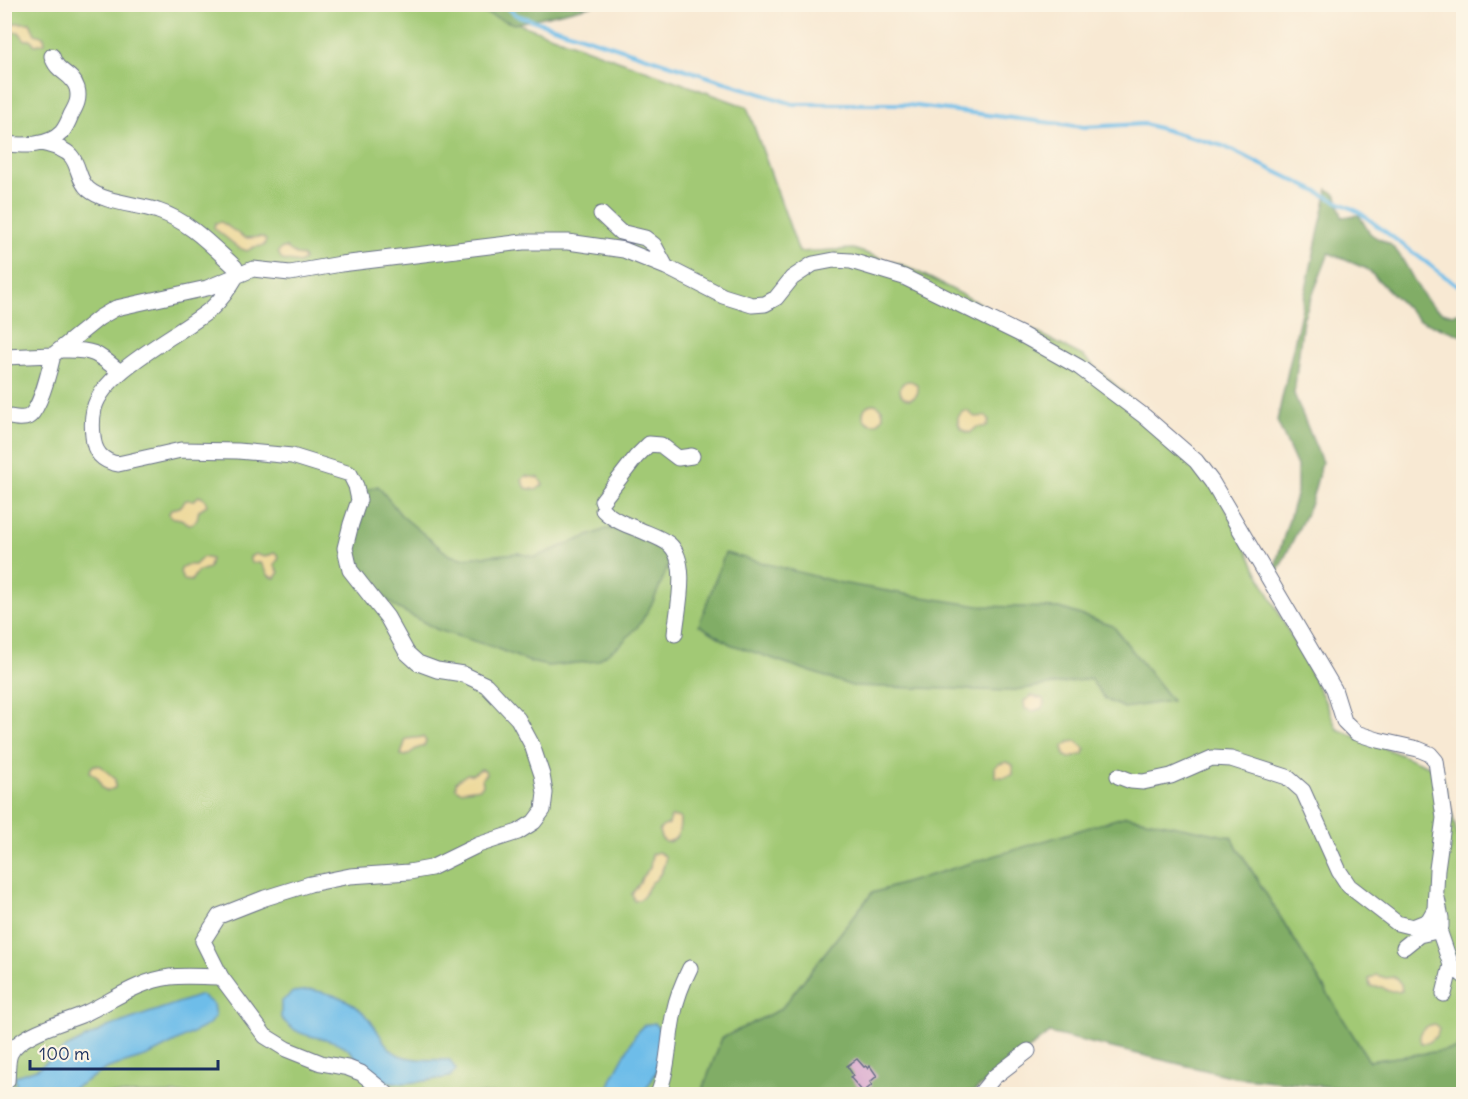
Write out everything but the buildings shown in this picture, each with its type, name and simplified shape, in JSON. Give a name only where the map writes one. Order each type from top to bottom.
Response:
[{"type":"lane","points":[[4,143],[16,146],[42,143],[62,132],[79,101],[77,87],[69,76],[55,66],[52,56]]},
{"type":"lane","points":[[42,143],[62,149],[72,157],[87,189],[103,197],[159,211],[192,227],[235,267],[237,275],[224,296],[211,309],[120,372],[101,394],[94,407],[92,423],[93,442],[98,455],[107,462],[118,464],[181,450],[238,451],[292,456],[350,474],[360,500],[345,548],[350,570],[387,617],[406,653],[418,663],[437,670],[463,674],[486,685],[518,719],[532,745],[542,775],[545,793],[543,810],[534,822],[518,832],[478,845],[431,868],[409,872],[350,876],[310,884],[265,898],[219,916],[203,941],[221,977],[265,1036],[286,1049],[321,1063],[348,1068],[361,1074],[387,1095]]},
{"type":"lane","points":[[601,214],[620,232],[645,238],[654,245],[666,267]]},
{"type":"lane","points":[[4,416],[24,418],[34,412],[57,352],[99,318],[116,308],[207,288],[253,269],[290,273],[341,264],[523,242],[568,242],[624,250],[666,267],[723,296],[752,304],[765,304],[776,298],[792,278],[813,264],[834,260],[851,261],[904,277],[1022,335],[1079,367],[1144,416],[1196,461],[1212,482],[1334,689],[1344,721],[1356,733],[1418,749],[1430,754],[1436,761],[1444,818],[1435,909],[1428,921],[1413,927],[1397,923]]},
{"type":"lane","points":[[4,357],[84,350],[100,355],[120,372]]},
{"type":"lane","points":[[675,634],[681,572],[675,550],[663,540],[619,522],[603,505],[636,457],[649,444],[662,445],[678,458],[692,456]]},
{"type":"lane","points":[[1118,776],[1131,781],[1143,782],[1172,776],[1212,758],[1231,759],[1287,777],[1303,791],[1339,871],[1350,886],[1416,937]]},
{"type":"lane","points":[[1404,947],[1416,937],[1437,932],[1441,927],[1436,886]]},
{"type":"lane","points":[[1437,932],[1440,933],[1451,965],[1464,976]]},
{"type":"lane","points":[[1444,994],[1451,965]]},
{"type":"lane","points":[[658,1095],[664,1079],[673,1014],[680,989],[690,968]]},
{"type":"lane","points":[[7,1081],[10,1054],[19,1043],[40,1031],[86,1013],[115,996],[170,977],[221,977]]},
{"type":"lane","points":[[980,1095],[994,1077],[1028,1051]]},
{"type":"green space","points":[[7,4],[467,5],[747,107],[799,252],[853,249],[908,267],[1083,356],[1205,466],[1323,697],[1337,729],[1441,771],[1463,857],[1464,1029],[1456,1049],[1369,1061],[1231,837],[872,893],[781,1009],[722,1038],[701,1094],[5,1094],[4,9]]},
{"type":"green space","points":[[461,4],[594,5],[514,24]]},
{"type":"green space","points":[[1328,189],[1337,196],[1342,217],[1359,215],[1371,234],[1392,246],[1428,302],[1438,310],[1449,314],[1463,312],[1463,336],[1419,320],[1367,269],[1329,253],[1303,319],[1294,394],[1322,462],[1311,503],[1279,569],[1271,580],[1297,492],[1297,466],[1277,421]]},
{"type":"green space","points":[[378,486],[401,515],[449,555],[462,558],[518,553],[535,557],[606,529],[626,529],[670,552],[667,569],[653,602],[640,624],[621,644],[597,661],[548,666],[530,662],[493,647],[438,630],[397,608],[368,583],[353,561],[355,528],[364,491]]},
{"type":"green space","points":[[725,553],[841,583],[910,595],[979,606],[1060,608],[1113,626],[1172,701],[1124,708],[1106,700],[1090,679],[1009,691],[852,686],[730,644],[699,625]]},
{"type":"green space","points":[[1126,816],[1231,837],[1369,1061],[1463,1048],[1463,1094],[1399,1094],[1234,1077],[1049,1033],[971,1094],[701,1094],[722,1038],[781,1009],[872,893]]},
{"type":"sand","points":[[8,23],[30,23],[35,34],[44,37],[45,43],[35,45],[31,40],[25,40],[19,32],[8,33],[5,29]]},
{"type":"sand","points":[[221,222],[245,238],[262,237],[266,240],[264,246],[254,247],[247,251],[239,248],[214,228],[215,223]]},
{"type":"sand","points":[[282,248],[287,248],[296,255],[303,256],[304,260],[299,263],[282,260],[278,252]]},
{"type":"sand","points":[[909,381],[915,384],[918,390],[915,396],[909,399],[903,396],[900,390],[903,384]]},
{"type":"sand","points":[[873,404],[880,407],[883,414],[880,421],[873,424],[866,421],[863,414],[866,407]]},
{"type":"sand","points":[[967,411],[975,417],[986,416],[989,420],[988,425],[977,427],[970,433],[965,431],[959,425],[958,417],[962,412]]},
{"type":"sand","points":[[525,476],[539,478],[543,485],[536,490],[526,488],[522,480]]},
{"type":"sand","points":[[199,496],[205,499],[207,505],[199,510],[194,522],[189,524],[181,519],[170,517],[169,513],[172,509],[180,507],[186,500],[194,500]]},
{"type":"sand","points":[[274,553],[279,558],[274,565],[279,572],[275,578],[269,576],[261,563],[250,561],[250,557],[255,554],[265,557]]},
{"type":"sand","points":[[203,557],[211,559],[209,568],[197,572],[191,581],[183,580],[180,572],[183,567],[195,565]]},
{"type":"sand","points":[[1032,696],[1043,699],[1045,704],[1042,708],[1033,711],[1025,709],[1024,701]]},
{"type":"sand","points":[[423,737],[426,741],[424,746],[406,756],[401,755],[406,739]]},
{"type":"sand","points":[[1077,741],[1085,749],[1084,754],[1070,758],[1065,756],[1063,747],[1069,742]]},
{"type":"sand","points":[[1007,762],[1013,765],[1013,775],[995,777],[995,767]]},
{"type":"sand","points":[[94,765],[101,766],[115,779],[115,788],[107,791],[102,788],[98,778],[90,772]]},
{"type":"sand","points":[[481,769],[485,770],[486,774],[482,778],[483,785],[480,788],[460,791],[456,788],[456,782],[467,774],[473,774]]},
{"type":"sand","points":[[671,817],[680,819],[679,831],[674,840],[666,842],[661,838],[659,831],[669,824]]},
{"type":"sand","points":[[658,852],[665,856],[662,870],[643,897],[634,901],[632,894],[650,868],[652,854]]},
{"type":"sand","points":[[1376,975],[1386,978],[1395,977],[1401,984],[1402,991],[1370,987],[1369,979]]},
{"type":"sand","points":[[1435,1024],[1439,1029],[1437,1036],[1427,1043],[1421,1043],[1420,1036],[1423,1030]]},
{"type":"water","points":[[312,990],[340,997],[362,1011],[388,1046],[399,1055],[417,1059],[450,1060],[456,1070],[450,1077],[419,1082],[397,1083],[378,1078],[344,1046],[327,1039],[305,1035],[281,1018],[281,1002],[293,992]]},
{"type":"water","points":[[201,995],[213,1004],[215,1017],[208,1025],[148,1056],[108,1068],[64,1094],[17,1094],[15,1076],[37,1069],[66,1048],[108,1027]]},
{"type":"water","points":[[655,1023],[660,1033],[661,1046],[656,1073],[642,1094],[610,1094],[608,1089],[612,1078],[637,1032],[644,1025]]},
{"type":"waterway","points":[[503,4],[516,15],[793,104],[900,104],[1084,127],[1144,124],[1223,146],[1359,212],[1455,284],[1464,286]]},
{"type":"waterway","points":[[4,1089],[16,1087]]}]
